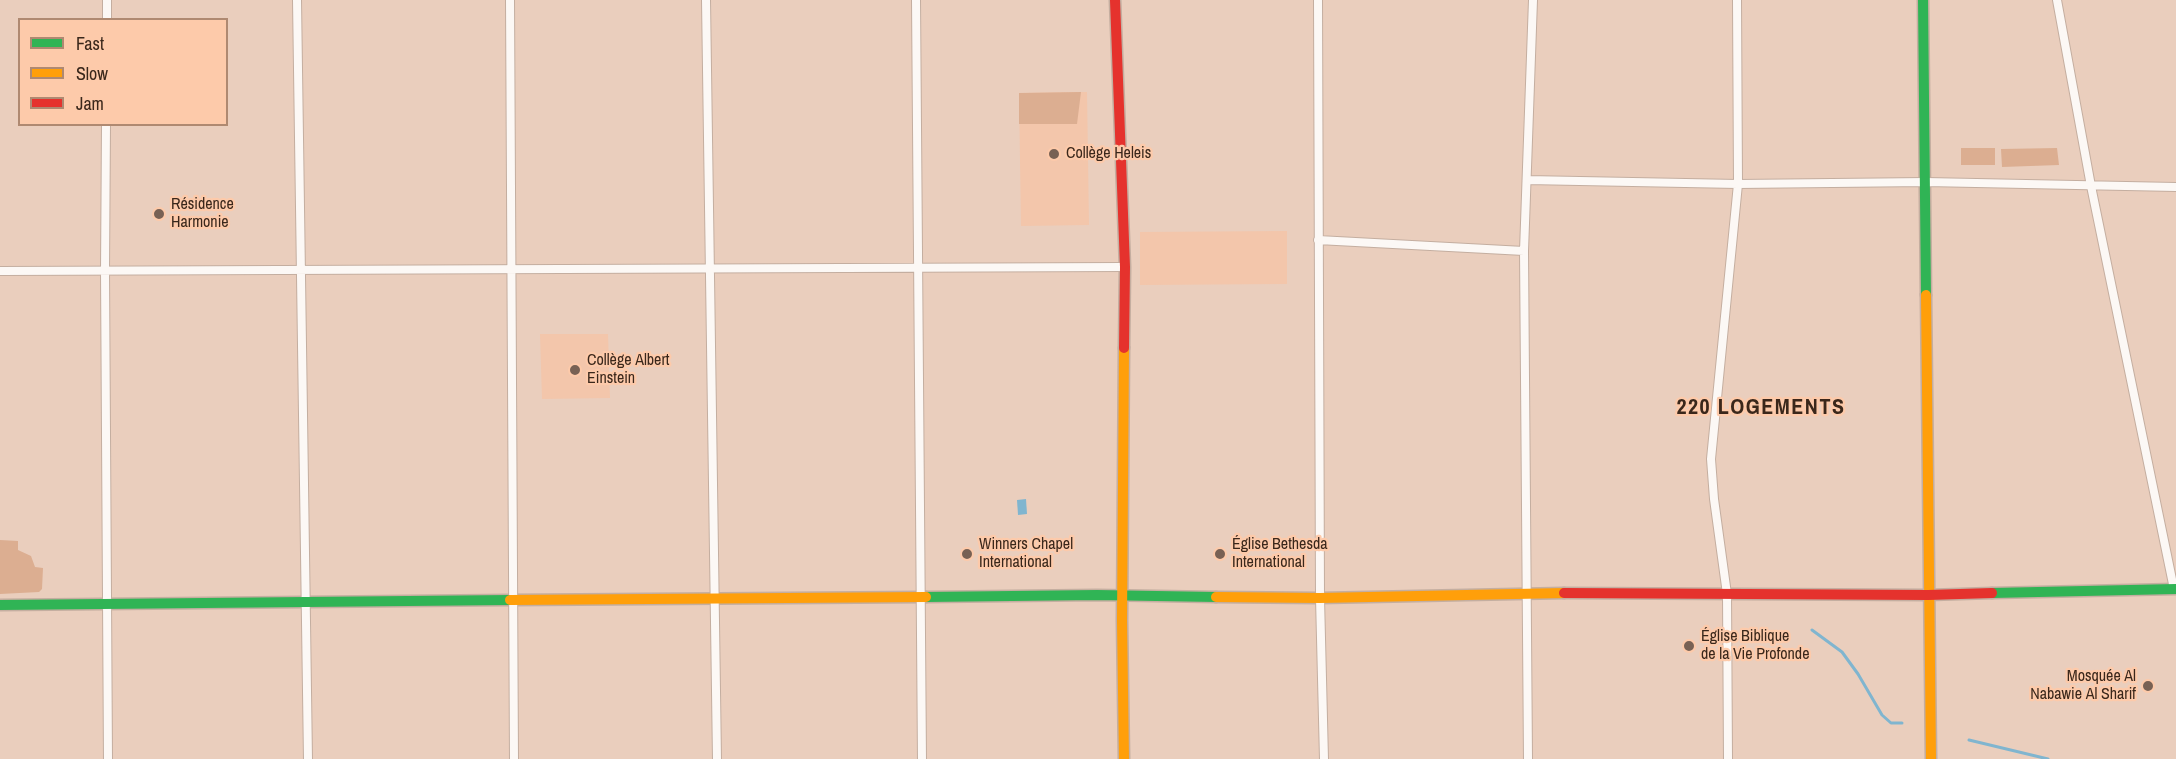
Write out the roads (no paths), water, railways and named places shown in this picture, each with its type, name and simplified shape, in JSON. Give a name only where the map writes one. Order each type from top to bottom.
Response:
[{"type":"street","points":[[107,0],[107,18]]},
{"type":"street","points":[[297,0],[308,759]]},
{"type":"street","points":[[510,0],[514,759]]},
{"type":"street","points":[[706,0],[717,759]]},
{"type":"street","points":[[916,0],[922,759]]},
{"type":"street","points":[[1115,0],[1125,267],[1124,759]]},
{"type":"street","points":[[1318,0],[1320,598],[1324,759]]},
{"type":"street","points":[[1528,759],[1524,250],[1533,0]]},
{"type":"street","points":[[1728,759],[1726,594],[1714,499],[1712,459],[1738,184],[1737,0]]},
{"type":"street","points":[[1923,0],[1931,759]]},
{"type":"street","points":[[0,606],[921,597],[1320,598],[1526,593],[1928,595],[2175,589],[2091,186],[2057,0]]},
{"type":"street","points":[[106,126],[108,759]]},
{"type":"street","points":[[1527,180],[1738,184],[1926,182],[2176,187]]},
{"type":"street","points":[[1318,240],[1524,250]]},
{"type":"street","points":[[0,271],[301,272],[511,268],[1125,267]]},
{"type":"water","points":[[1026,499],[1027,514],[1018,515],[1017,500]]},
{"type":"waterway","points":[[1812,630],[1842,652],[1882,715],[1891,723],[1902,723]]},
{"type":"waterway","points":[[1969,740],[2048,759]]},
{"type":"place","name":"Collège Heleis","points":[[1054,154]]},
{"type":"place","name":"Résidence Harmonie","points":[[159,214]]},
{"type":"place","name":"Collège Albert Einstein","points":[[575,370]]},
{"type":"place","name":"Winners Chapel International","points":[[967,554]]},
{"type":"place","name":"Église Bethesda International","points":[[1220,554]]},
{"type":"place","name":"Église Biblique de la Vie Profonde","points":[[1689,646]]},
{"type":"place","name":"Mosquée Al Nabawie Al Sharif","points":[[2148,686]]},
{"type":"district","name":"220 LOGEMENTS","points":[[1761,408]]}]
